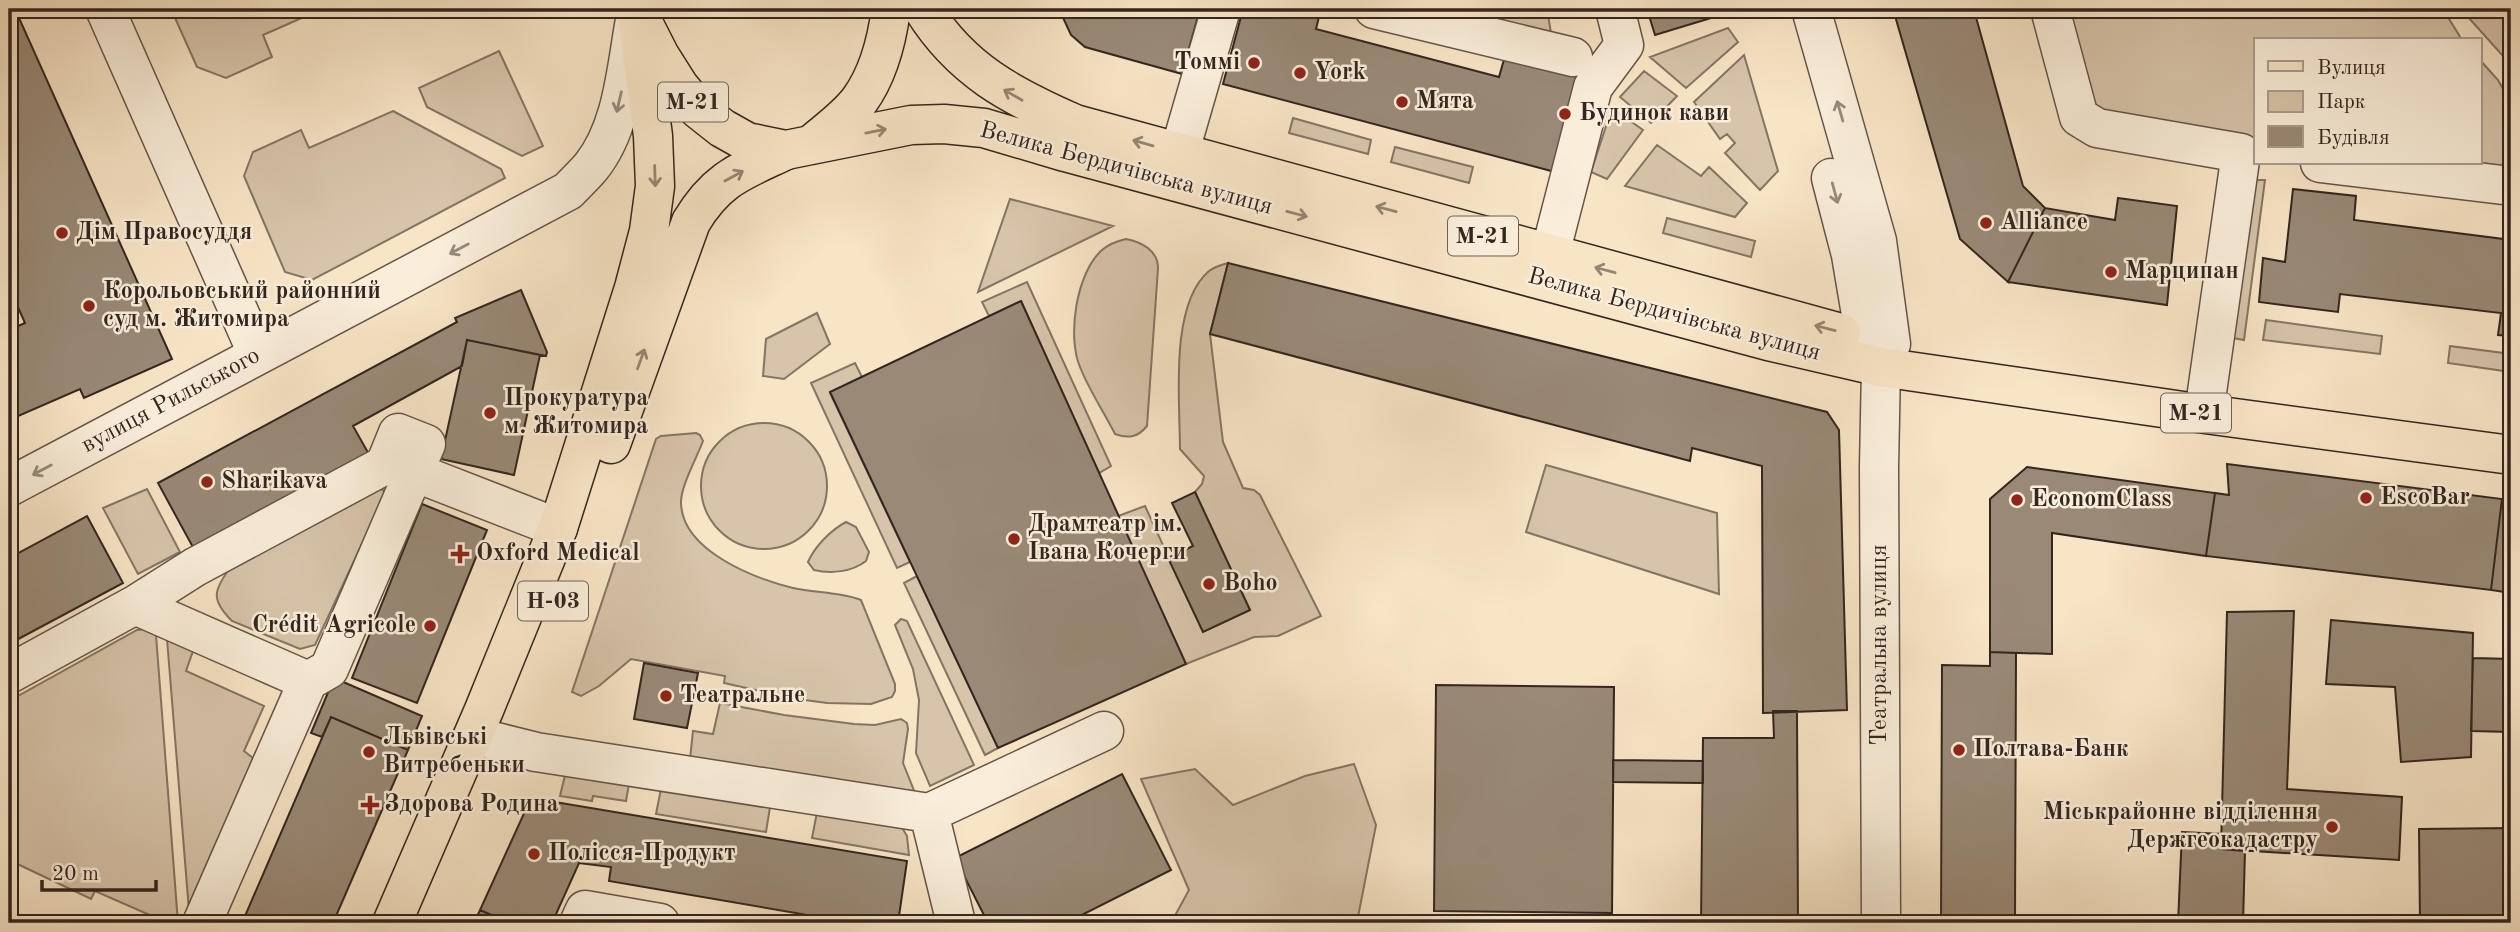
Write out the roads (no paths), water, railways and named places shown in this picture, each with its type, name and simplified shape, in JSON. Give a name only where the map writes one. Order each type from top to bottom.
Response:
[{"type":"main road","points":[[797,148],[839,122],[859,100],[883,49],[891,9]]},
{"type":"main road","name":"Велика Бердичівська вулиця","points":[[923,9],[967,63],[996,85],[1026,103],[1075,124],[1550,254],[1879,350],[2183,411],[2511,455]]},
{"type":"main road","name":"М-21","points":[[637,10],[679,86],[698,109],[722,128],[747,142],[797,148]]},
{"type":"main road","name":"Н-03","points":[[392,923],[558,528],[634,288],[649,231],[655,186],[654,149],[637,10]]},
{"type":"main road","name":"Велика Бердичівська вулиця","points":[[797,148],[911,125],[944,124],[985,128],[1079,156],[1768,341],[1879,350],[2511,434]]},
{"type":"main road","name":"Н-03","points":[[417,923],[496,742],[571,555],[691,222],[702,202],[725,180],[797,148]]},
{"type":"street","points":[[105,9],[258,355]]},
{"type":"street","points":[[1179,153],[1221,9]]},
{"type":"street","points":[[1374,9],[1573,57]]},
{"type":"street","points":[[1550,254],[1593,87],[1624,46],[1615,9]]},
{"type":"street","name":"Театральна вулиця","points":[[1785,9],[1879,350]]},
{"type":"street","name":"Театральна вулиця","points":[[1811,9],[1877,241],[1881,923]]},
{"type":"street","points":[[2050,9],[2079,117],[2096,128],[2248,154],[2207,392]]},
{"type":"street","name":"вулиця Рильського","points":[[9,487],[568,191],[592,166],[607,140],[619,107],[637,10]]},
{"type":"street","points":[[2328,164],[2511,186]]},
{"type":"street","points":[[202,923],[309,681],[329,669],[399,468]]},
{"type":"street","points":[[9,674],[135,605],[195,567],[399,468],[558,528]]},
{"type":"street","points":[[135,605],[309,681]]},
{"type":"street","points":[[496,742],[536,752],[929,813],[1104,731]]},
{"type":"street","points":[[929,813],[957,923]]},
{"type":"street","points":[[579,923],[585,909],[660,923]]},
{"type":"place","name":"Томмі","points":[[1254,63]]},
{"type":"place","name":"York","points":[[1300,73]]},
{"type":"place","name":"Мята","points":[[1402,102]]},
{"type":"place","name":"Будинок кави","points":[[1565,114]]},
{"type":"place","name":"Alliance","points":[[1986,223]]},
{"type":"place","name":"Дім Правосуддя","points":[[62,233]]},
{"type":"place","name":"Марципан","points":[[2111,272]]},
{"type":"place","name":"Корольовський районний суд м. Житомира","points":[[89,306]]},
{"type":"place","name":"Прокуратура м. Житомира","points":[[490,413]]},
{"type":"place","name":"Sharikava","points":[[207,482]]},
{"type":"place","name":"EscoBar","points":[[2366,498]]},
{"type":"place","name":"EconomClass","points":[[2017,500]]},
{"type":"place","name":"Драмтеатр ім. Івана Кочерги","points":[[1014,539]]},
{"type":"place","name":"Oxford Medical","points":[[460,554]]},
{"type":"place","name":"Boho","points":[[1209,584]]},
{"type":"place","name":"Crédit Agricole","points":[[430,626]]},
{"type":"place","name":"Театральне","points":[[666,696]]},
{"type":"place","name":"Полтава-Банк","points":[[1959,750]]},
{"type":"place","name":"Львівські Витребеньки","points":[[369,752]]},
{"type":"place","name":"Здорова Родина","points":[[370,805]]},
{"type":"place","name":"Міськрайонне відділення Держгеокадастру","points":[[2332,827]]},
{"type":"place","name":"Полісся-Продукт","points":[[534,854]]}]
